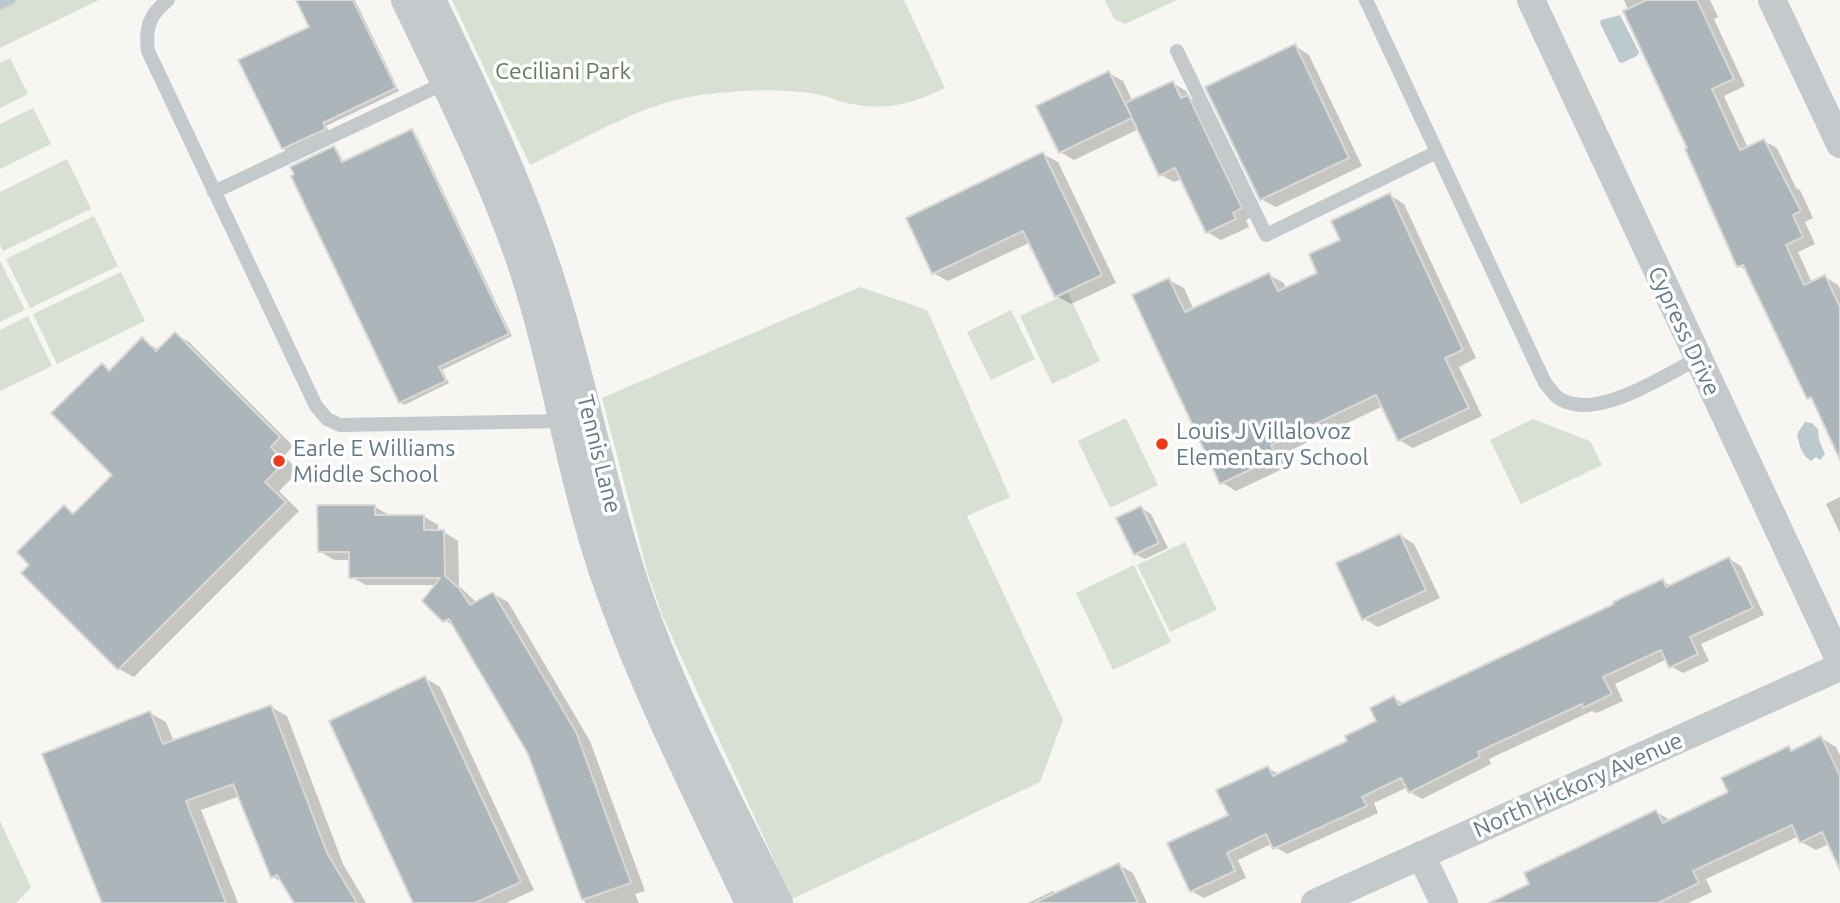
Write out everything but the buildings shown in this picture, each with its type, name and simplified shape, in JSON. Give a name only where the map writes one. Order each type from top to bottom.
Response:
[{"type":"street","name":"Tennis Lane","points":[[405,0],[455,78],[494,131],[542,252],[580,379],[626,556],[651,629],[684,708],[779,903]]},
{"type":"street","name":"Tennis Lane","points":[[432,0],[455,78],[519,256],[548,354],[601,566],[629,644],[661,719],[749,903]]},
{"type":"street","name":"Cypress Drive","points":[[1531,0],[1840,661]]},
{"type":"street","points":[[1772,0],[1840,144]]},
{"type":"street","name":"North Hickory Avenue","points":[[1315,903],[1840,667]]},
{"type":"street","points":[[1421,855],[1444,903]]},
{"type":"lane","points":[[168,0],[153,14],[146,31],[148,51],[316,406],[327,419],[340,425],[564,421]]},
{"type":"lane","points":[[1366,0],[1545,383],[1559,399],[1579,406],[1606,402],[1697,359]]},
{"type":"lane","points":[[1177,51],[1266,236],[1437,152]]},
{"type":"lane","points":[[214,192],[455,78]]},
{"type":"green space","points":[[0,0],[99,0],[0,48]]},
{"type":"green space","name":"Ceciliani Park","points":[[452,0],[904,0],[945,88],[911,102],[877,107],[789,91],[736,91],[685,98],[640,112],[530,165]]},
{"type":"green space","points":[[1105,0],[1177,0],[1125,24],[1114,19]]},
{"type":"green space","points":[[10,58],[28,94],[0,108],[0,63]]},
{"type":"green space","points":[[33,108],[51,144],[0,169],[0,124]]},
{"type":"green space","points":[[67,159],[91,209],[3,251],[0,245],[0,192]]},
{"type":"green space","points":[[94,216],[118,266],[30,308],[6,259]]},
{"type":"green space","points":[[0,261],[25,310],[0,322]]},
{"type":"green space","points":[[121,272],[145,321],[57,364],[33,314]]},
{"type":"green space","points":[[860,287],[927,310],[1010,497],[967,516],[1063,720],[1040,782],[792,899],[662,615],[647,571],[602,398]]},
{"type":"green space","points":[[1068,293],[1100,361],[1052,384],[1020,316]]},
{"type":"green space","points":[[1011,310],[1035,359],[991,380],[967,332]]},
{"type":"green space","points":[[28,316],[52,366],[0,391],[0,330]]},
{"type":"green space","points":[[1126,418],[1158,485],[1110,508],[1078,441]]},
{"type":"green space","points":[[1533,419],[1590,441],[1602,465],[1521,504],[1490,440]]},
{"type":"green space","points":[[1185,542],[1217,610],[1170,632],[1137,565]]},
{"type":"green space","points":[[1134,565],[1171,642],[1113,670],[1076,593]]},
{"type":"green space","points":[[0,821],[31,887],[16,903],[0,903]]},
{"type":"shaded area","points":[[1620,15],[1639,52],[1637,56],[1622,63],[1619,62],[1600,23],[1601,20]]},
{"type":"shaded area","points":[[1805,422],[1812,423],[1818,429],[1825,454],[1820,460],[1816,457],[1811,461],[1801,449],[1797,434]]},
{"type":"waterway","points":[[0,5],[11,0]]},
{"type":"place","name":"Louis J Villalovoz Elementary School","points":[[1162,444]]},
{"type":"place","name":"Earle E Williams Middle School","points":[[279,461]]}]
